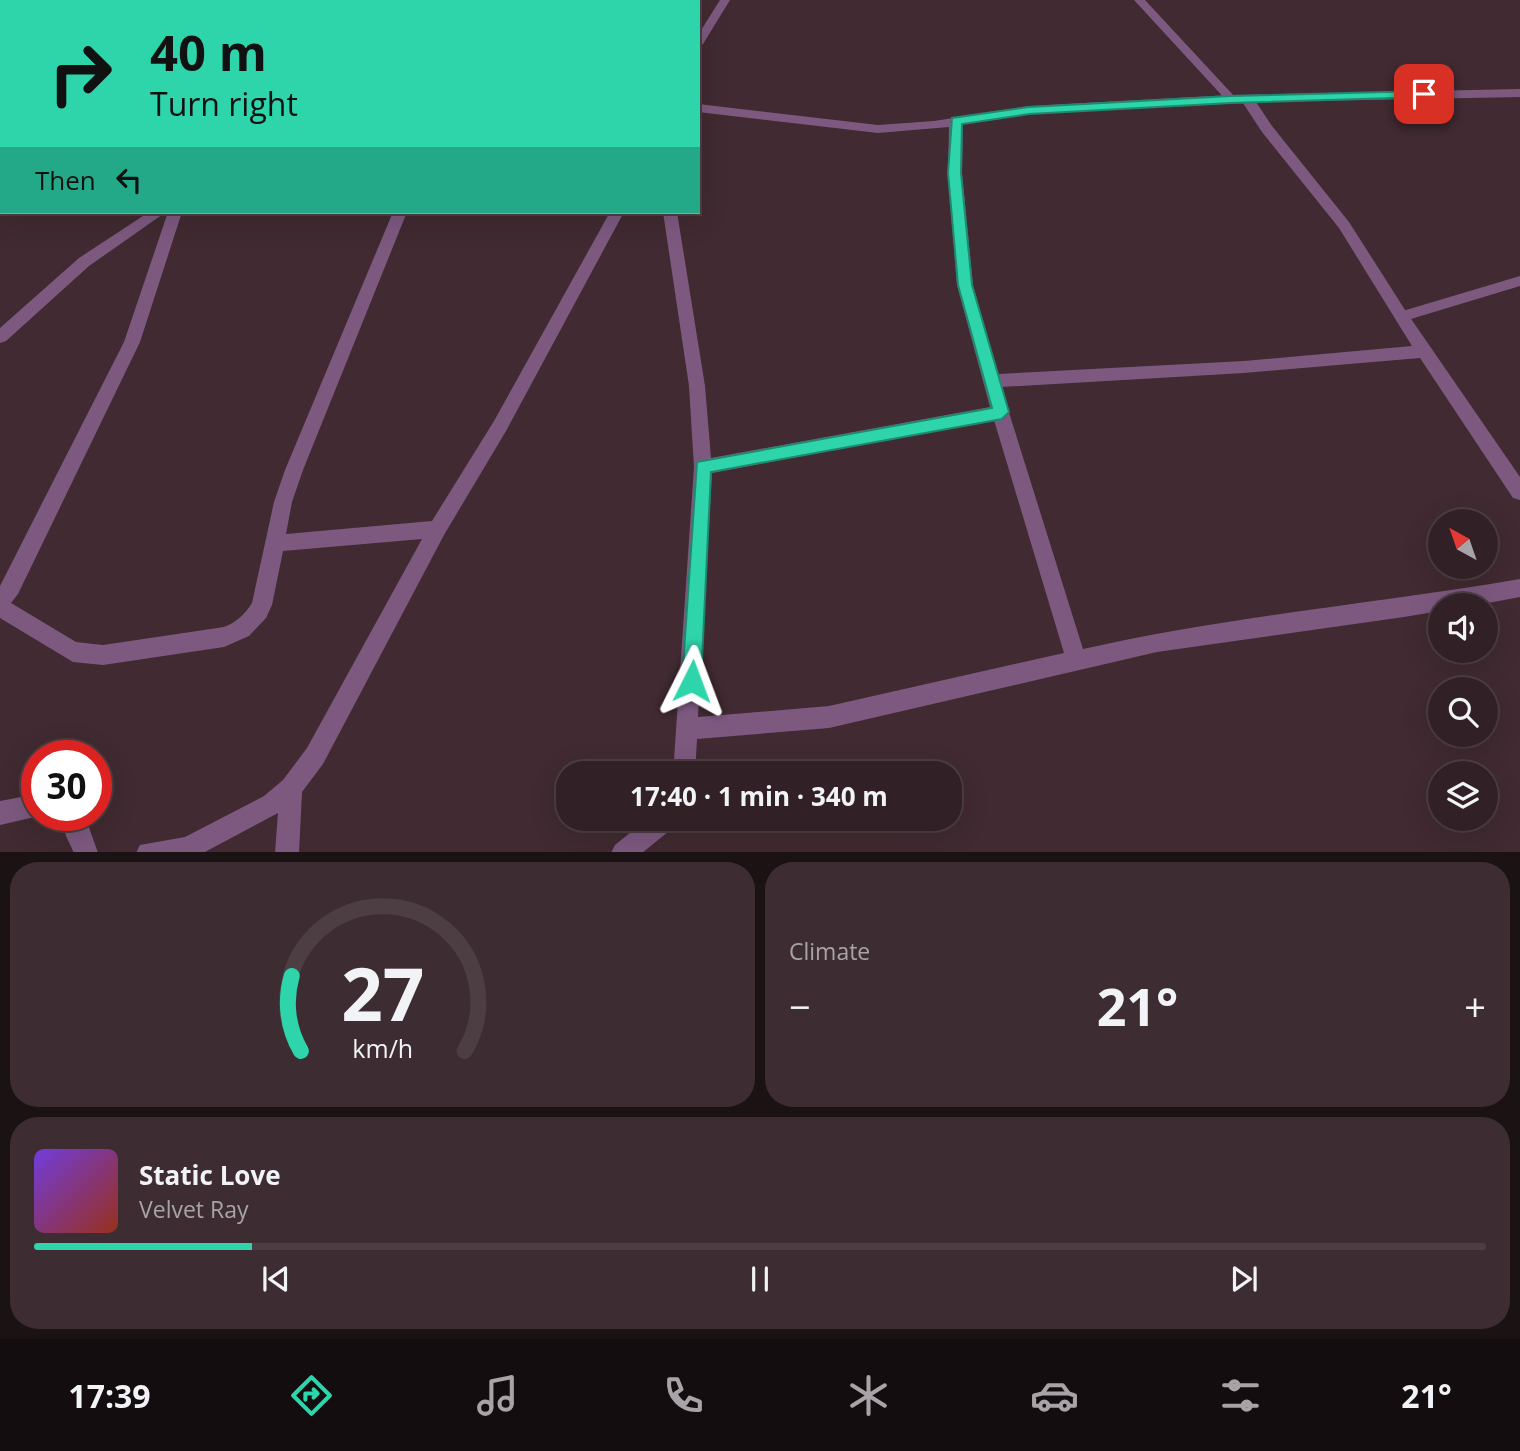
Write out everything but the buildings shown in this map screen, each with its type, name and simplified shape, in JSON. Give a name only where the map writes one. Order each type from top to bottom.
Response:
[{"type":"street","points":[[700,108],[878,129],[907,128],[1029,110],[1231,99],[1520,93]]},
{"type":"street","points":[[1248,100],[1267,129],[1344,225],[1401,317],[1520,492]]},
{"type":"street","points":[[956,121],[955,173],[965,285],[991,381],[1077,662]]},
{"type":"street","points":[[0,337],[83,262],[156,214]]},
{"type":"street","points":[[0,600],[11,588],[132,342],[174,214]]},
{"type":"street","points":[[0,607],[73,652],[83,655],[103,655],[224,637],[240,632],[255,620],[262,605],[283,502],[310,424],[374,280],[399,214]]},
{"type":"street","points":[[148,852],[186,850],[272,803],[291,788],[315,756],[437,529],[500,426],[616,214]]},
{"type":"street","points":[[670,214],[697,386],[703,467],[685,761]]},
{"type":"street","points":[[991,381],[1244,367],[1425,351]]},
{"type":"street","points":[[703,467],[1002,412]]},
{"type":"street","points":[[275,543],[437,529]]},
{"type":"street","points":[[689,729],[829,717],[1157,642],[1404,608],[1520,588]]},
{"type":"street","points":[[287,852],[291,788]]},
{"type":"street","points":[[0,813],[21,808]]},
{"type":"street","points":[[77,831],[86,852]]},
{"type":"street","points":[[623,852],[650,831]]},
{"type":"lane","points":[[700,41],[724,0]]},
{"type":"lane","points":[[1139,0],[1231,99]]},
{"type":"lane","points":[[1401,317],[1520,281]]},
{"type":"route","points":[[692,681],[703,467],[1002,412],[965,285],[955,173],[956,121],[1029,110],[1231,99],[1424,94]]}]
